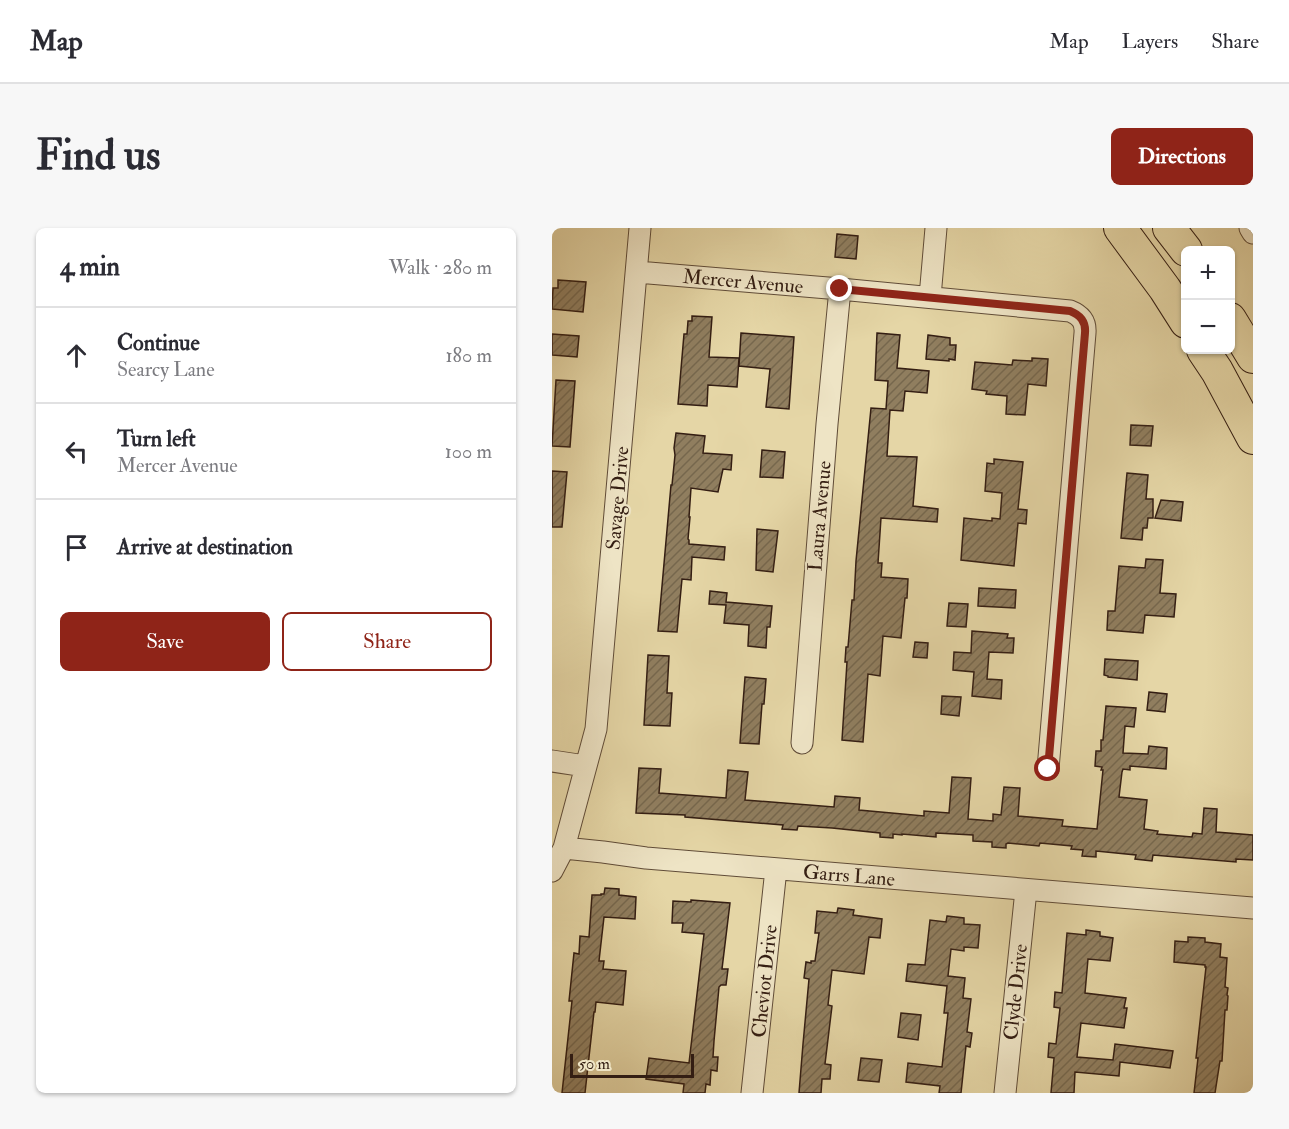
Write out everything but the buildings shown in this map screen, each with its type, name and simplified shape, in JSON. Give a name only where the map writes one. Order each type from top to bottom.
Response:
[{"type":"highway","points":[[1120,228],[1165,289],[1181,315]]},
{"type":"highway","points":[[1169,228],[1183,246]]},
{"type":"highway","points":[[1235,327],[1253,357]]},
{"type":"highway","points":[[1206,354],[1253,438]]},
{"type":"street","name":"Savage Drive","points":[[585,766],[596,729],[640,228]]},
{"type":"street","points":[[930,297],[936,228]]},
{"type":"street","points":[[1250,228],[1253,233]]},
{"type":"street","name":"Mercer Avenue","points":[[637,272],[930,297],[1070,311],[1078,314],[1083,321],[1085,333],[1048,769]]},
{"type":"street","name":"Laura Avenue","points":[[802,743],[840,289]]},
{"type":"street","points":[[552,761],[585,766],[564,848],[552,872]]},
{"type":"street","name":"Garrs Lane","points":[[564,848],[646,858],[1253,908]]},
{"type":"street","name":"Cheviot Drive","points":[[752,1093],[776,869]]},
{"type":"street","name":"Clyde Drive","points":[[1005,1093],[1026,890]]},
{"type":"route","points":[[840,289],[1070,311],[1078,314],[1083,321],[1085,333],[1048,769]]}]
